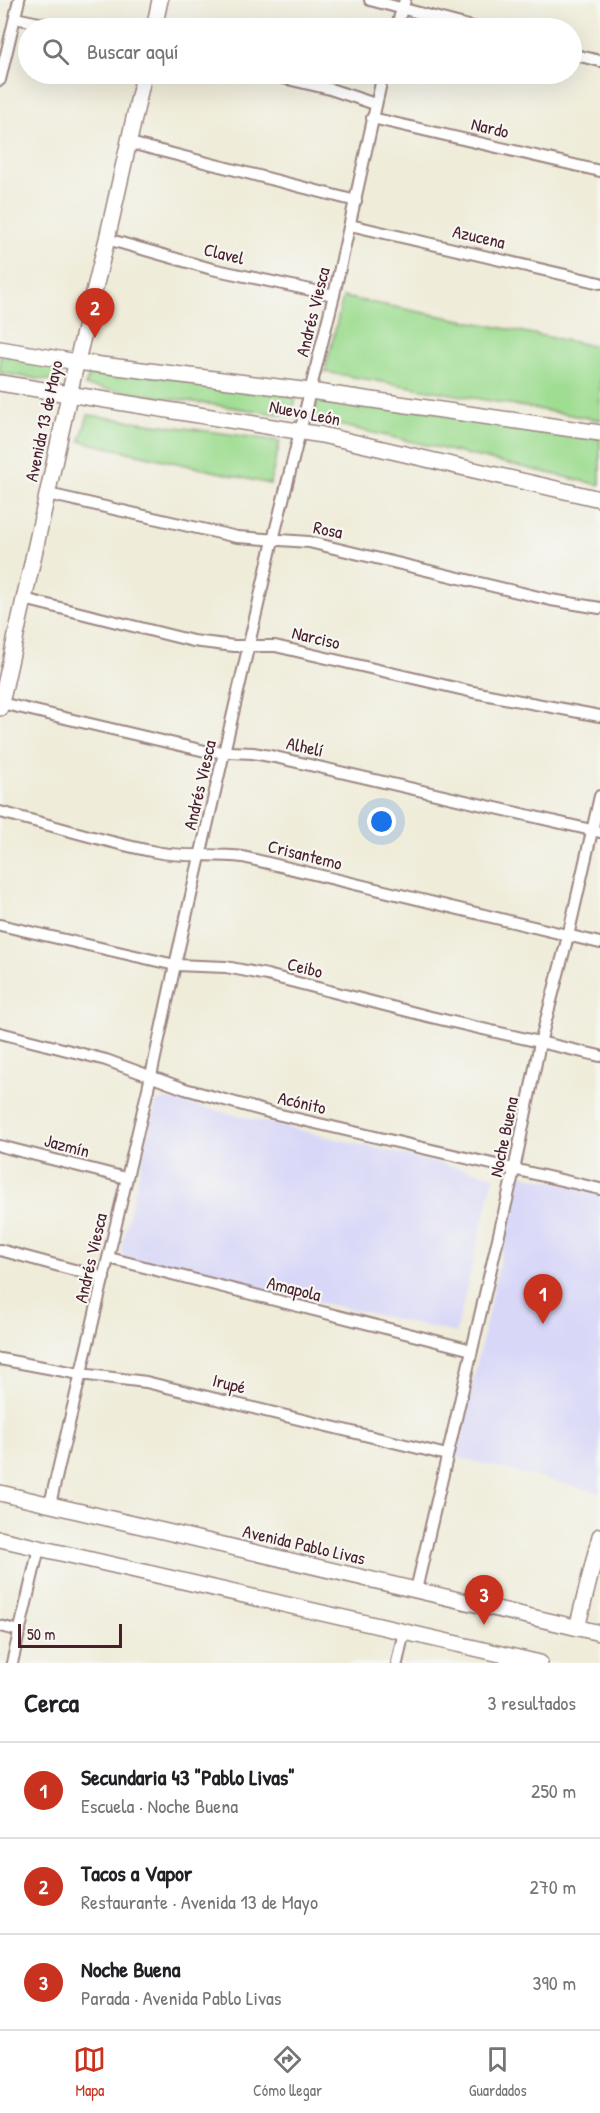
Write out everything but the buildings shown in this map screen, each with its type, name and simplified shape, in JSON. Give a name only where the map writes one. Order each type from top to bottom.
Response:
[{"type":"street","points":[[0,80],[5,37],[15,18],[19,0]]},
{"type":"street","points":[[156,18],[160,0]]},
{"type":"street","points":[[370,0],[404,4],[447,18]]},
{"type":"street","points":[[582,56],[600,61]]},
{"type":"street","name":"Avenida 13 de Mayo","points":[[1,706],[76,362],[130,143],[142,84]]},
{"type":"street","points":[[309,84],[375,104]]},
{"type":"street","name":"Andrés Viesca","points":[[50,1504],[109,1258],[273,540],[356,201],[380,84]]},
{"type":"street","name":"Nardo","points":[[372,118],[600,171]]},
{"type":"street","points":[[130,143],[356,201]]},
{"type":"street","name":"Azucena","points":[[350,225],[600,283]]},
{"type":"street","name":"Clavel","points":[[107,239],[212,269],[334,295]]},
{"type":"street","name":"Nuevo León","points":[[0,349],[76,362],[310,391],[600,433]]},
{"type":"street","name":"Nuevo León","points":[[0,383],[301,431],[600,499]]},
{"type":"street","name":"Rosa","points":[[48,494],[237,537],[309,542],[552,600],[600,608]]},
{"type":"street","name":"Narciso","points":[[24,598],[193,641],[217,645],[275,646],[473,692],[600,716]]},
{"type":"street","name":"Alhelí","points":[[1,706],[205,751],[253,753],[274,757],[596,831]]},
{"type":"street","name":"Noche Buena","points":[[416,1590],[514,1170],[540,1043],[596,831],[600,796]]},
{"type":"street","name":"Crisantemo","points":[[0,812],[155,852],[188,856],[243,857],[600,943]]},
{"type":"street","name":"Ceibo","points":[[0,925],[175,965],[226,967],[267,975],[600,1056]]},
{"type":"street","name":"Acónito","points":[[0,1033],[79,1053],[185,1089],[272,1113],[600,1190]]},
{"type":"street","name":"Jazmín","points":[[0,1146],[126,1178]]},
{"type":"street","points":[[0,1250],[104,1278]]},
{"type":"street","name":"Amapola","points":[[109,1258],[472,1350]]},
{"type":"street","name":"Irupé","points":[[0,1359],[80,1374],[146,1382],[447,1455]]},
{"type":"street","name":"Avenida Pablo Livas","points":[[0,1492],[600,1633]]},
{"type":"street","points":[[577,1628],[600,1536]]},
{"type":"street","points":[[0,1539],[540,1663]]},
{"type":"street","points":[[12,1663],[39,1548]]},
{"type":"street","points":[[0,1626],[20,1631]]},
{"type":"street","points":[[397,1663],[404,1631]]},
{"type":"shaded area","points":[[166,1099],[494,1176],[456,1333],[124,1258],[121,1248],[156,1102]]},
{"type":"shaded area","points":[[519,1174],[600,1192],[600,1493],[456,1457]]},
{"type":"green space","points":[[343,297],[600,347],[600,420],[325,372]]},
{"type":"green space","points":[[0,355],[63,364],[59,382],[0,373]]},
{"type":"green space","points":[[92,368],[298,392],[291,416],[85,386]]},
{"type":"green space","points":[[320,393],[600,438],[600,485],[313,419]]},
{"type":"green space","points":[[88,415],[280,441],[270,484],[80,441]]},
{"type":"place","name":"Tacos a Vapor","points":[[95,338]]},
{"type":"place","name":"Secundaria 43 \"Pablo Livas\"","points":[[543,1324]]},
{"type":"place","name":"Noche Buena","points":[[484,1625]]}]
